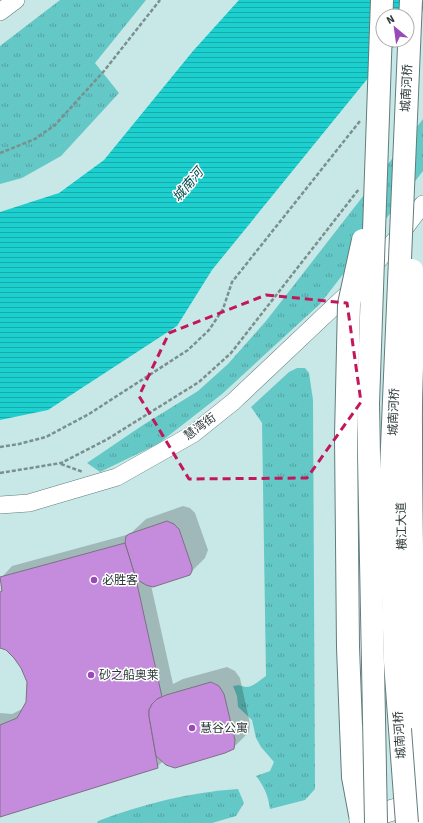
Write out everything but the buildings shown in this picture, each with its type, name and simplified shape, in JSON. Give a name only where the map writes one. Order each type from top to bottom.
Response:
[{"type":"highway","name":"城南河桥","points":[[362,822],[368,404],[368,188],[382,0]]},
{"type":"highway","name":"城南河桥","points":[[406,823],[394,662],[390,494],[411,0]]},
{"type":"highway","points":[[404,155],[414,293],[411,427],[414,661],[422,808]]},
{"type":"highway","points":[[362,822],[353,777],[348,647],[346,436],[349,304],[368,188]]},
{"type":"main road","points":[[362,822],[422,808]]},
{"type":"street","points":[[0,12],[16,0]]},
{"type":"street","name":"慧湾街","points":[[0,505],[29,503],[117,477],[193,434],[233,402],[361,281],[423,204]]},
{"type":"street","name":"横江大道","points":[[405,228],[404,355],[401,444],[407,722],[412,770],[422,808]]},
{"type":"street","points":[[361,281],[356,460],[364,774],[362,822]]},
{"type":"path","points":[[0,153],[35,139],[55,124],[104,72],[160,0]]},
{"type":"path","points":[[0,447],[46,437],[89,414],[188,350],[209,330],[223,309],[232,282],[364,116]]},
{"type":"path","points":[[0,474],[61,464],[106,440],[199,382],[231,353],[368,188]]},
{"type":"path","points":[[61,464],[90,475]]},
{"type":"highlighted area","points":[[266,295],[347,303],[361,402],[307,478],[189,479],[139,396],[169,333]]},
{"type":"green space","points":[[60,0],[146,0],[95,63],[119,93],[61,156],[22,178],[0,184],[0,46]]},
{"type":"green space","points":[[423,119],[423,171],[320,304],[222,394],[158,444],[100,472],[87,463],[143,425],[198,391],[228,364],[266,321]]},
{"type":"green space","points":[[297,368],[305,368],[309,373],[313,400],[315,789],[305,800],[270,809],[265,791],[256,776],[270,771],[274,762],[261,747],[256,738],[252,720],[238,707],[237,696],[233,686],[239,685],[249,687],[266,676],[262,423],[251,407],[289,372]]},
{"type":"green space","points":[[238,789],[244,803],[236,816],[212,823],[97,823],[98,821],[149,804],[184,796]]},
{"type":"water","name":"城南河","points":[[239,0],[423,0],[423,10],[415,20],[415,8],[375,8],[375,48],[392,48],[212,270],[177,326],[48,410],[0,420],[0,212],[59,193],[104,160],[193,51]]},
{"type":"place","name":"必胜客","points":[[94,580]]},
{"type":"place","name":"砂之船奥莱","points":[[91,675]]},
{"type":"place","name":"慧谷公寓","points":[[192,728]]}]
